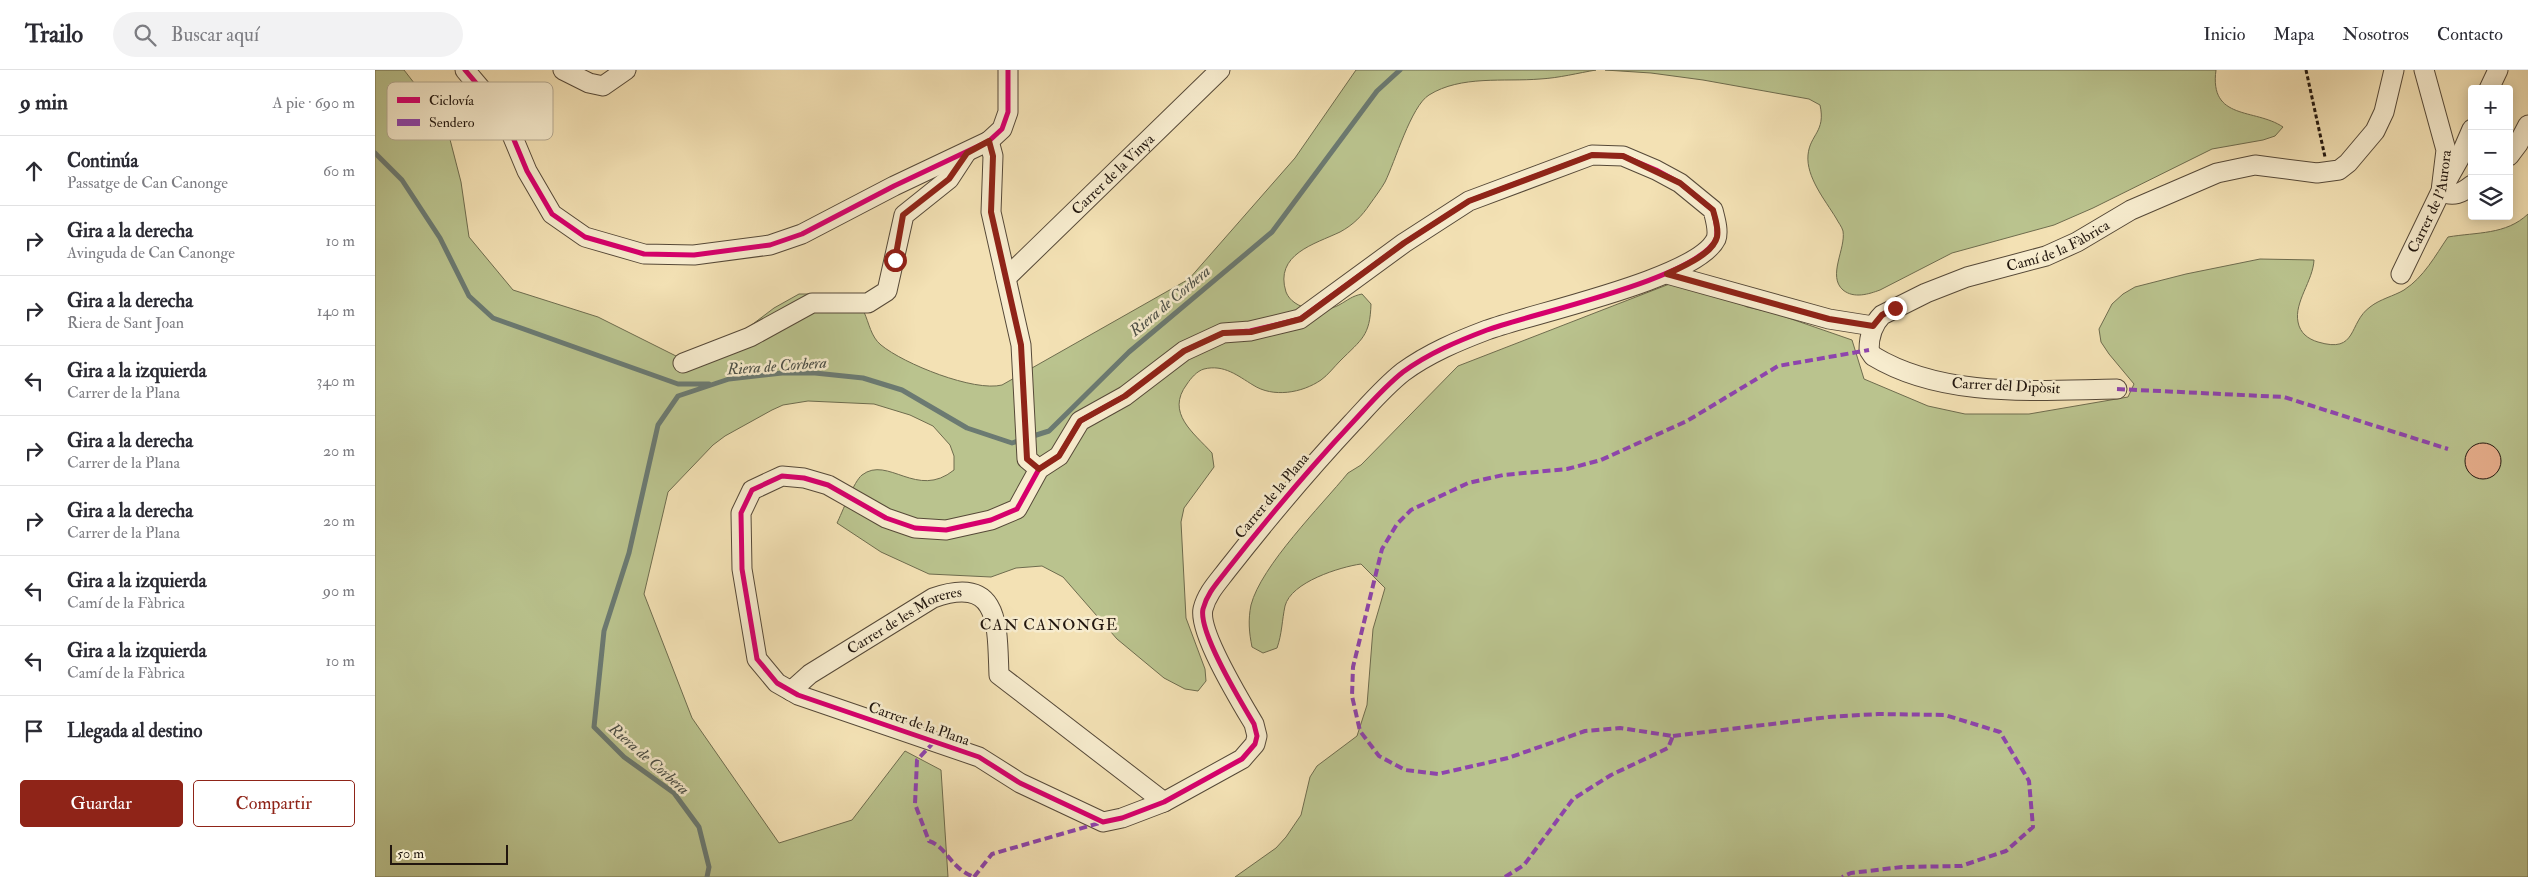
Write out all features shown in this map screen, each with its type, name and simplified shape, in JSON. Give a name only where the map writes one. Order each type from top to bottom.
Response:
[{"type":"street","points":[[465,70],[475,82]]},
{"type":"street","points":[[563,70],[589,83],[603,86],[625,70]]},
{"type":"street","points":[[513,140],[527,171],[552,214],[585,237],[644,254],[694,255],[770,245],[802,234],[875,196],[989,141],[1002,129],[1008,112],[1008,70]]},
{"type":"street","name":"Carrer de la Vinya","points":[[1006,278],[1220,70]]},
{"type":"street","name":"Camí de la Fàbrica","points":[[1873,326],[1882,315],[1926,293],[1967,277],[2046,256],[2077,242],[2131,210],[2217,173],[2255,165],[2317,173],[2339,170],[2348,163],[2375,131],[2384,112],[2394,70]]},
{"type":"street","name":"Carrer de l'Aurora","points":[[2401,274],[2441,191],[2446,150],[2424,70]]},
{"type":"street","points":[[2491,85],[2498,70]]},
{"type":"street","points":[[2513,151],[2528,125]]},
{"type":"street","points":[[2468,188],[2458,194],[2447,195],[2441,191],[2459,159],[2472,130]]},
{"type":"street","points":[[989,141],[993,156],[991,212],[1021,345],[1026,432],[1033,464]]},
{"type":"street","points":[[683,363],[750,337],[812,303],[868,302],[887,291],[903,215],[949,179],[967,153]]},
{"type":"street","name":"Carrer de la Plana","points":[[1592,155],[1623,156],[1656,170],[1680,183],[1713,210],[1717,237],[1699,258],[1667,274],[1526,316],[1451,344],[1402,373],[1365,409],[1306,474],[1209,593],[1203,611],[1206,629],[1215,652],[1254,724],[1257,736],[1255,744],[1242,759],[1164,802],[1122,818],[1103,822],[1020,783],[979,757],[791,691],[777,683],[757,659],[742,569],[741,513],[752,490],[782,476],[804,478],[828,485],[887,518],[915,528],[946,530],[991,520],[1017,510],[1033,464],[1059,456],[1080,421],[1125,396],[1184,351],[1223,333],[1251,332],[1301,319],[1404,243],[1469,201],[1592,155]]},
{"type":"street","points":[[1667,274],[1829,319],[1873,326]]},
{"type":"street","name":"Carrer del Dipòsit","points":[[1873,326],[1869,350],[1873,356],[1943,382],[1986,388],[2049,390],[2117,389]]},
{"type":"street","name":"Carrer de les Moreres","points":[[791,691],[810,674],[933,598],[952,592],[977,595],[989,603],[997,624],[999,675],[1164,802]]},
{"type":"path","points":[[2306,70],[2328,172]]},
{"type":"green space","points":[[375,70],[404,70],[413,82],[387,82],[387,140],[450,140],[461,182],[469,237],[513,290],[598,317],[682,359],[741,333],[774,308],[799,294],[828,294],[864,312],[878,342],[906,360],[940,375],[990,386],[1002,385],[1189,279],[1295,158],[1356,70],[1596,70],[1561,77],[1455,84],[1429,95],[1416,110],[1385,182],[1364,212],[1345,229],[1299,252],[1291,259],[1286,268],[1284,279],[1286,292],[1295,303],[1309,309],[1332,308],[1362,294],[1371,304],[1367,330],[1359,342],[1324,378],[1296,391],[1269,392],[1224,369],[1218,368],[1201,370],[1187,384],[1181,394],[1180,413],[1190,430],[1212,453],[1214,467],[1184,508],[1181,522],[1186,618],[1205,669],[1206,681],[1198,691],[1185,689],[1164,678],[1117,639],[1063,577],[1042,566],[1016,568],[991,577],[929,574],[881,552],[837,523],[859,478],[872,470],[882,470],[928,481],[940,478],[954,470],[954,456],[950,445],[933,426],[910,415],[874,404],[808,401],[783,405],[725,436],[713,445],[668,492],[644,594],[692,718],[779,843],[852,820],[905,751],[941,770],[948,877],[375,877]]},
{"type":"green space","points":[[1605,70],[2216,70],[2216,86],[2220,98],[2227,105],[2236,110],[2272,121],[2283,127],[2275,136],[2263,140],[2212,149],[2093,208],[2054,225],[1952,253],[1880,290],[1857,295],[1847,293],[1839,284],[1837,270],[1843,231],[1817,188],[1808,163],[1809,148],[1821,121],[1820,105],[1809,99],[1703,80],[1651,73]]},
{"type":"green space","points":[[2528,214],[2528,877],[1235,877],[1276,848],[1286,837],[1301,815],[1310,777],[1317,766],[1357,736],[1367,705],[1373,629],[1385,588],[1361,564],[1341,568],[1317,577],[1296,590],[1289,597],[1285,606],[1277,648],[1263,653],[1252,647],[1250,631],[1249,616],[1257,589],[1293,537],[1348,473],[1361,465],[1458,366],[1672,283],[1725,296],[1747,307],[1774,313],[1852,340],[1864,379],[1928,406],[1965,414],[2029,414],[2128,397],[2134,384],[2101,342],[2099,329],[2112,304],[2123,294],[2135,287],[2186,274],[2260,259],[2314,260],[2311,276],[2297,314],[2299,326],[2305,335],[2314,341],[2331,345],[2340,344],[2351,335],[2358,321],[2370,307],[2411,285],[2429,266],[2448,237],[2491,232],[2510,226]]},
{"type":"building","points":[[2483,443],[2496,448],[2501,461],[2496,474],[2483,479],[2470,474],[2465,461],[2470,448]]},
{"type":"waterway","name":"Riera de Corbera","points":[[1030,437],[1049,431],[1129,352],[1272,232],[1377,91],[1400,70]]},
{"type":"waterway","points":[[375,153],[402,180],[440,238],[469,296],[493,318],[678,384],[709,384]]},
{"type":"waterway","name":"Riera de Corbera","points":[[707,877],[709,867],[699,827],[674,793],[624,757],[594,727],[604,631],[629,553],[658,425],[678,396],[729,379],[782,373],[815,373],[863,378],[902,390],[967,428],[1012,443],[1021,440]]},
{"type":"marked path","points":[[1505,877],[1524,865],[1573,799],[1611,775],[1668,748],[1673,736],[1620,728],[1585,731],[1508,758],[1438,774],[1405,770],[1379,756],[1360,731],[1352,696],[1353,667],[1382,549],[1397,524],[1411,510],[1468,483],[1503,475],[1567,469],[1601,460],[1687,421],[1778,366],[1869,350]]},
{"type":"marked path","points":[[2117,389],[2284,397],[2448,449]]},
{"type":"marked path","points":[[1673,736],[1829,717],[1878,714],[1945,715],[2000,732],[2029,781],[2033,827],[2006,851],[1961,866],[1902,867],[1851,873],[1842,877]]},
{"type":"marked path","points":[[934,742],[917,760],[915,804],[929,841],[940,848],[959,868],[974,877]]},
{"type":"marked path","points":[[974,877],[992,854],[1103,822]]},
{"type":"cycle path","points":[[465,70],[475,82]]},
{"type":"cycle path","points":[[514,140],[527,171],[552,214],[585,237],[644,254],[694,255],[770,245],[802,234],[894,186],[989,141],[1002,129],[1008,112],[1008,70]]},
{"type":"cycle path","points":[[1592,155],[1623,156],[1680,183],[1713,210],[1717,228],[1716,239],[1703,254],[1679,268],[1647,281],[1487,330],[1433,353],[1403,372],[1376,397],[1257,532],[1217,583],[1205,603],[1203,620],[1207,634],[1222,667],[1254,724],[1257,736],[1255,744],[1242,759],[1164,802],[1122,818],[1103,822],[1020,783],[979,757],[798,695],[777,683],[757,659],[742,569],[741,513],[752,490],[782,476],[804,478],[828,485],[886,518],[915,528],[946,530],[991,520],[1017,509],[1039,469],[1059,456],[1080,421],[1125,396],[1184,351],[1223,333],[1250,331],[1300,319],[1404,243],[1469,201],[1592,155]]},
{"type":"district","name":"CAN CANONGE","points":[[1049,625]]},
{"type":"route","points":[[895,260],[903,215],[949,179],[967,153],[989,141],[993,156],[991,212],[1021,345],[1027,459],[1039,469],[1059,456],[1080,421],[1125,396],[1184,351],[1223,333],[1251,332],[1301,319],[1404,243],[1469,201],[1592,155],[1623,156],[1656,170],[1680,183],[1705,201],[1713,210],[1717,237],[1711,246],[1699,258],[1667,274],[1829,319],[1873,326],[1882,315],[1895,308]]}]
